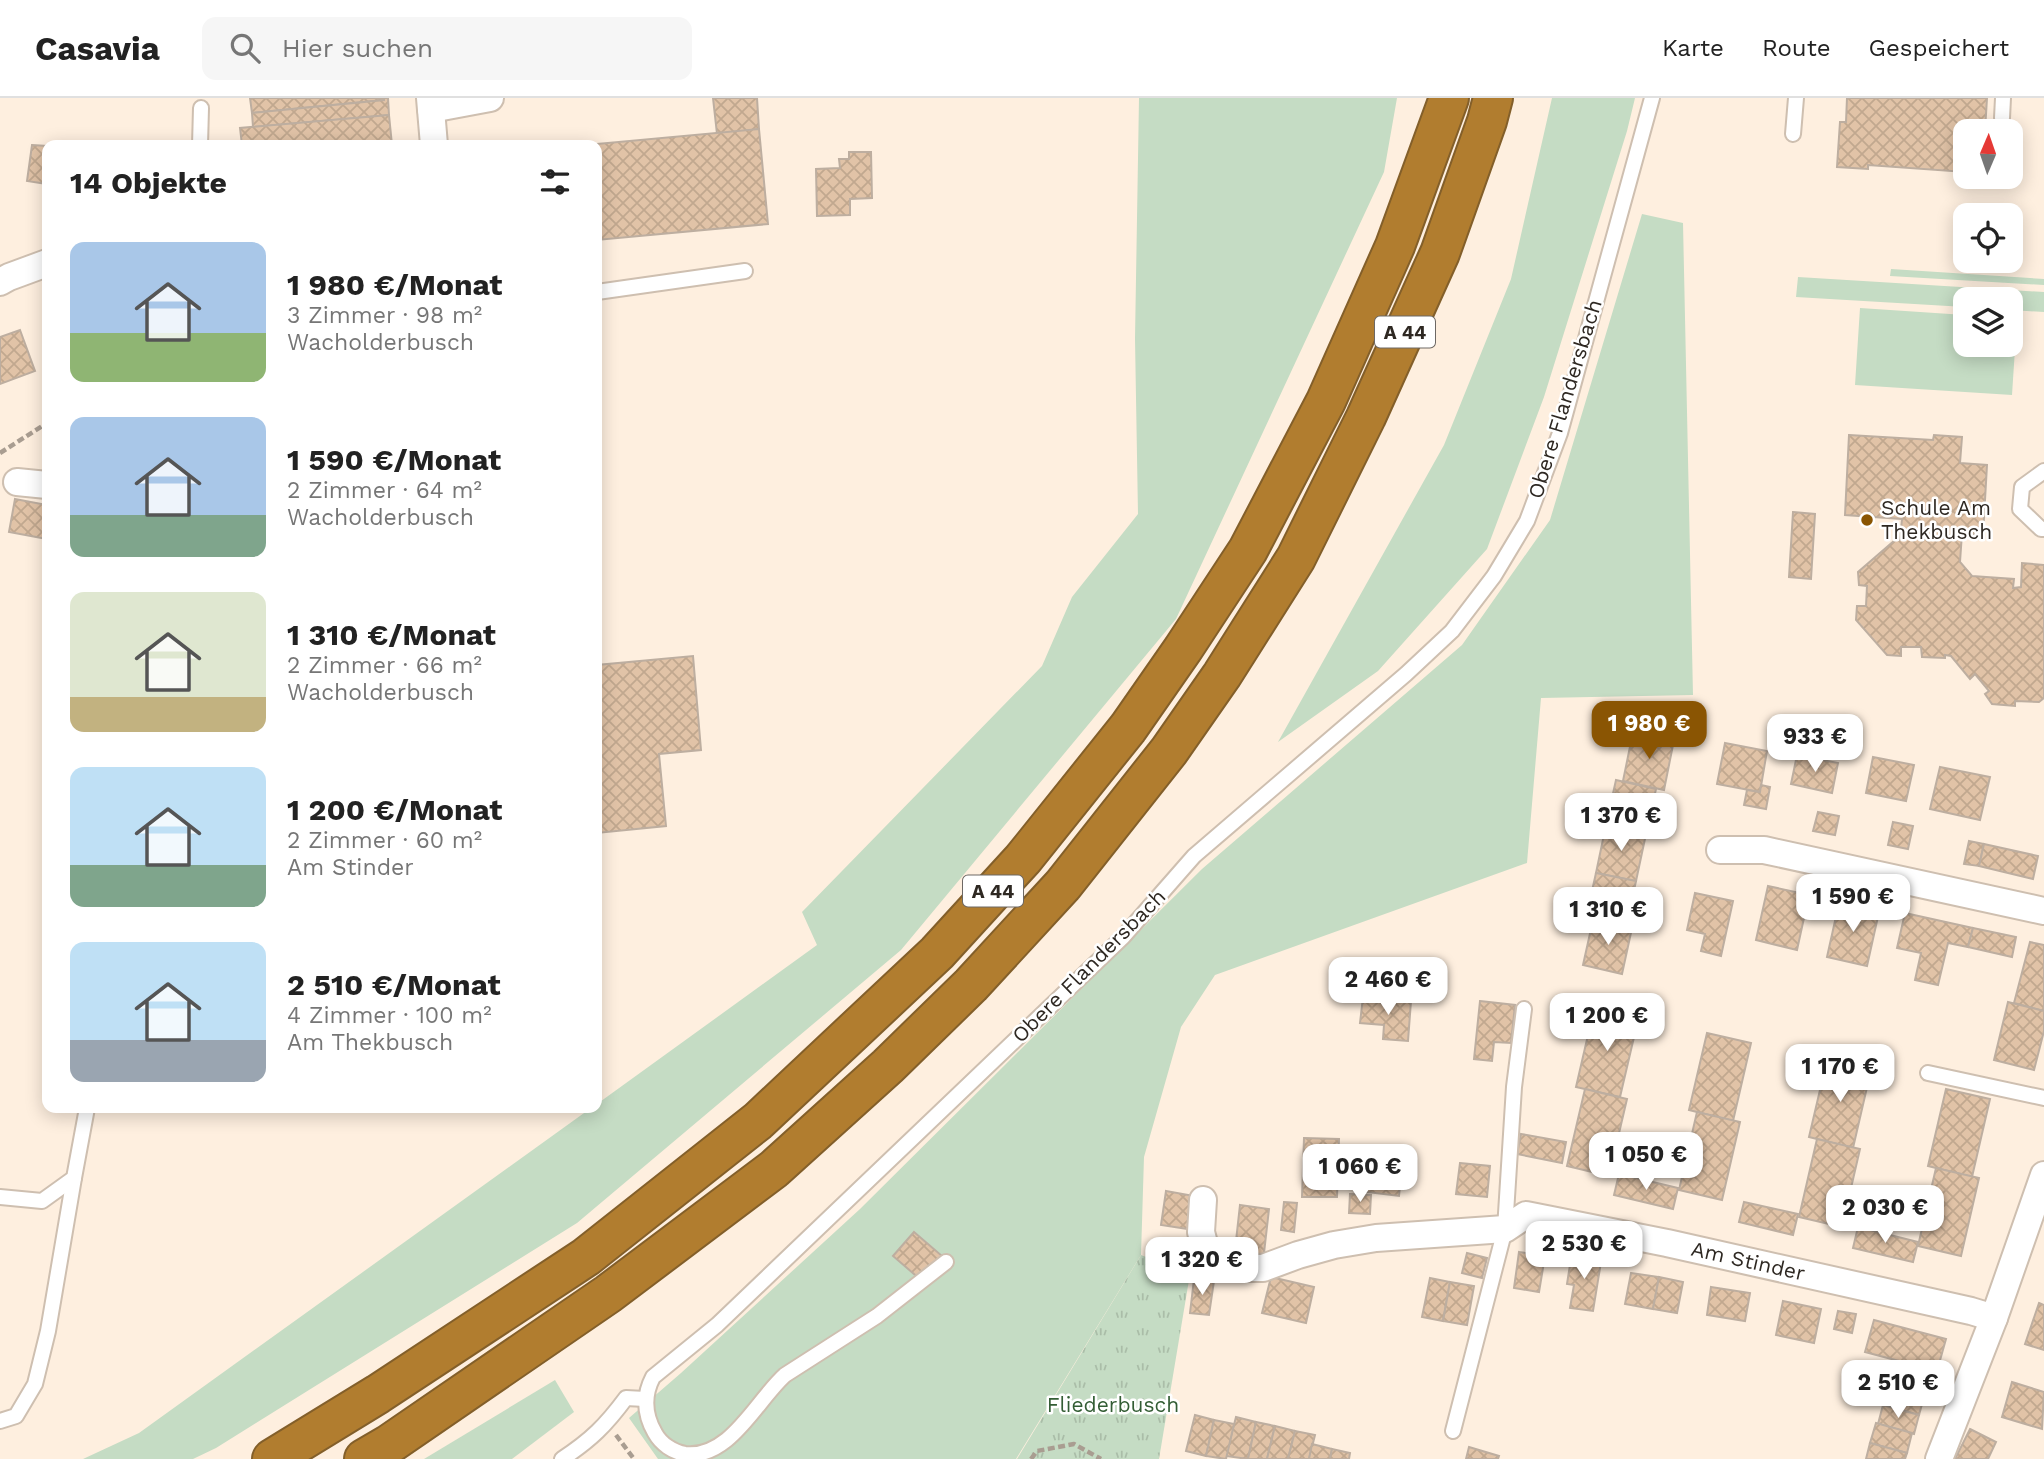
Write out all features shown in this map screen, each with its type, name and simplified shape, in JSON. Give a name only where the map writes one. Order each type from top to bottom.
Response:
[{"type":"highway","name":"A 44","points":[[272,1459],[378,1394],[586,1257],[758,1121],[937,953],[1023,859],[1128,728],[1248,550],[1326,401],[1395,246],[1449,98]]},
{"type":"highway","name":"A 44","points":[[364,1459],[608,1294],[774,1169],[907,1048],[971,985],[1063,885],[1169,751],[1222,675],[1296,558],[1366,417],[1440,253],[1493,98]]},
{"type":"street","points":[[434,140],[430,103],[490,98]]},
{"type":"street","points":[[0,282],[42,265]]},
{"type":"street","points":[[18,482],[42,484]]},
{"type":"street","points":[[1720,850],[1764,850],[2044,911]]},
{"type":"street","points":[[1939,1459],[1994,1318],[2044,1175]]},
{"type":"street","name":"Am Stinder","points":[[1203,1200],[1201,1232],[1207,1255],[1218,1264],[1241,1268],[1263,1268],[1334,1245],[1376,1238],[1505,1229],[1526,1215],[1808,1274],[1994,1318]]},
{"type":"lane","name":"Obere Flandersbach","points":[[645,1399],[653,1377],[717,1325],[1104,956],[1194,856],[1406,674],[1452,631],[1494,576],[1527,521],[1559,433],[1653,98]]},
{"type":"lane","points":[[1793,134],[1796,98]]},
{"type":"lane","points":[[2002,118],[2003,98]]},
{"type":"lane","points":[[200,140],[201,108]]},
{"type":"lane","points":[[602,291],[745,271]]},
{"type":"lane","points":[[2044,471],[2022,486],[2020,509],[2044,529]]},
{"type":"lane","points":[[1453,1431],[1505,1229],[1514,1087],[1524,1009]]},
{"type":"lane","points":[[1928,1073],[2044,1098]]},
{"type":"lane","points":[[0,1421],[16,1416],[35,1384],[48,1331],[86,1113]]},
{"type":"lane","points":[[0,1197],[42,1201],[74,1178]]},
{"type":"lane","points":[[562,1459],[587,1443],[626,1398],[645,1399],[657,1436],[667,1447],[677,1452],[689,1455],[713,1451],[723,1446],[785,1375],[877,1316],[946,1262]]},
{"type":"path","points":[[0,453],[42,427]]},
{"type":"path","points":[[607,1423],[635,1459]]},
{"type":"path","points":[[1031,1459],[1037,1451],[1073,1444],[1101,1459]]},
{"type":"green space","points":[[1139,98],[1397,98],[1384,172],[1176,619],[901,950],[577,1223],[216,1448],[193,1459],[83,1459],[139,1433],[584,1113],[602,1113],[602,1100],[817,945],[802,912],[1042,666],[1072,597],[1138,514],[1135,339]]},
{"type":"green space","points":[[1552,98],[1635,98],[1544,397],[1487,549],[1378,671],[1278,742],[1444,445],[1511,279]]},
{"type":"green space","points":[[1642,214],[1683,223],[1693,695],[1541,698],[1527,863],[1215,975],[1181,1027],[1144,1157],[1141,1255],[1016,1459],[658,1459],[629,1418],[860,1209],[1202,869],[1462,645],[1550,520]]},
{"type":"green space","points":[[1891,269],[2044,279],[2044,285],[1890,276]]},
{"type":"green space","points":[[1798,277],[1962,287],[1953,287],[1953,306],[1796,297]]},
{"type":"green space","points":[[2023,291],[2044,292],[2044,312],[2023,311]]},
{"type":"green space","points":[[1860,308],[1953,314],[1953,357],[2014,357],[2012,395],[1855,385]]},
{"type":"green space","name":"Fliederbusch","points":[[1141,1255],[1190,1274],[1159,1459],[1017,1459]]},
{"type":"green space","points":[[555,1380],[574,1412],[512,1459],[424,1459]]},
{"type":"building","points":[[250,98],[384,98],[384,100],[252,113]]},
{"type":"building","points":[[388,98],[389,115],[253,127],[252,113]]},
{"type":"building","points":[[713,98],[757,98],[759,129],[717,134]]},
{"type":"building","points":[[1847,98],[1987,98],[1986,119],[1953,119],[1953,171],[1868,165],[1868,169],[1837,167],[1840,122],[1846,122]]},
{"type":"building","points":[[389,115],[392,140],[241,140],[240,128]]},
{"type":"building","points":[[759,129],[768,224],[602,240],[602,144]]},
{"type":"building","points":[[32,145],[42,146],[42,183],[27,181]]},
{"type":"building","points":[[849,152],[871,152],[872,198],[850,199],[850,215],[817,216],[816,169],[840,168],[839,159],[849,159]]},
{"type":"building","points":[[20,330],[35,371],[0,384],[0,337]]},
{"type":"building","points":[[1849,435],[1933,440],[1934,435],[1962,437],[1960,463],[1987,465],[1983,535],[1962,533],[1960,562],[1972,576],[2014,579],[2013,588],[2021,587],[2022,563],[2044,565],[2044,698],[2039,702],[2015,701],[2015,706],[1992,704],[1985,694],[1989,691],[1975,674],[1970,679],[1951,656],[1922,657],[1921,647],[1901,647],[1901,656],[1887,655],[1856,620],[1857,606],[1866,606],[1867,586],[1859,585],[1858,572],[1895,540],[1900,540],[1902,519],[1845,515]]},
{"type":"building","points":[[15,499],[42,504],[42,538],[9,532]]},
{"type":"building","points":[[1793,512],[1815,514],[1811,579],[1789,577]]},
{"type":"building","points":[[693,656],[701,750],[659,754],[666,826],[602,832],[602,665]]},
{"type":"building","points":[[1633,732],[1674,740],[1664,790],[1623,781]]},
{"type":"building","points":[[1725,743],[1767,751],[1760,792],[1717,784]]},
{"type":"building","points":[[1797,755],[1838,763],[1832,793],[1791,784]]},
{"type":"building","points":[[1873,757],[1914,765],[1906,801],[1866,793]]},
{"type":"building","points":[[1940,767],[1990,777],[1980,820],[1930,809]]},
{"type":"building","points":[[1616,780],[1656,789],[1646,834],[1606,825]]},
{"type":"building","points":[[1761,785],[1770,787],[1766,809],[1744,805],[1747,790],[1760,792]]},
{"type":"building","points":[[1818,812],[1839,816],[1835,835],[1813,831]]},
{"type":"building","points":[[1893,822],[1913,826],[1908,849],[1888,845]]},
{"type":"building","points":[[1606,825],[1646,834],[1636,881],[1596,873]]},
{"type":"building","points":[[1969,841],[1984,844],[1979,866],[1964,864]]},
{"type":"building","points":[[1984,844],[2038,856],[2033,879],[1979,866]]},
{"type":"building","points":[[1596,873],[1636,881],[1626,927],[1586,918]]},
{"type":"building","points":[[1768,886],[1809,895],[1797,950],[1756,940]]},
{"type":"building","points":[[1695,893],[1733,901],[1721,956],[1701,951],[1705,934],[1687,930]]},
{"type":"building","points":[[1839,903],[1879,912],[1867,966],[1827,957]]},
{"type":"building","points":[[1905,913],[1973,928],[1968,947],[1948,943],[1938,985],[1915,980],[1921,953],[1897,948]]},
{"type":"building","points":[[1593,920],[1632,928],[1622,974],[1583,965]]},
{"type":"building","points":[[1973,928],[2016,937],[2012,957],[1968,947]]},
{"type":"building","points":[[2030,942],[2044,945],[2044,1011],[2014,1003]]},
{"type":"building","points":[[1363,997],[1411,1001],[1408,1041],[1383,1039],[1384,1025],[1360,1023]]},
{"type":"building","points":[[1480,1001],[1515,1005],[1511,1043],[1494,1042],[1492,1061],[1474,1059]]},
{"type":"building","points":[[2008,1002],[2044,1011],[2044,1031],[2034,1070],[1994,1060]]},
{"type":"building","points":[[1594,1009],[1638,1020],[1620,1097],[1576,1087]]},
{"type":"building","points":[[1707,1033],[1751,1043],[1733,1121],[1689,1110]]},
{"type":"building","points":[[1827,1060],[1871,1070],[1853,1148],[1809,1137]]},
{"type":"building","points":[[1585,1089],[1627,1099],[1609,1176],[1567,1166]]},
{"type":"building","points":[[1946,1089],[1990,1099],[1972,1177],[1928,1166]]},
{"type":"building","points":[[1697,1112],[1740,1122],[1722,1200],[1679,1190]]},
{"type":"building","points":[[1521,1134],[1566,1142],[1562,1163],[1517,1154]]},
{"type":"building","points":[[1304,1138],[1339,1139],[1337,1197],[1302,1197]]},
{"type":"building","points":[[1817,1139],[1860,1149],[1842,1227],[1799,1217]]},
{"type":"building","points":[[1370,1156],[1403,1159],[1399,1196],[1366,1192]]},
{"type":"building","points":[[1460,1163],[1490,1166],[1487,1197],[1456,1194]]},
{"type":"building","points":[[1936,1168],[1979,1178],[1961,1256],[1918,1246]]},
{"type":"building","points":[[1619,1174],[1678,1188],[1673,1209],[1614,1195]]},
{"type":"building","points":[[1166,1191],[1194,1196],[1188,1229],[1161,1225]]},
{"type":"building","points":[[1350,1194],[1371,1195],[1370,1214],[1349,1213]]},
{"type":"building","points":[[1284,1202],[1297,1203],[1294,1232],[1281,1230]]},
{"type":"building","points":[[1744,1202],[1798,1214],[1793,1235],[1739,1222]]},
{"type":"building","points":[[1240,1205],[1269,1209],[1263,1262],[1234,1259]]},
{"type":"building","points":[[1858,1227],[1918,1242],[1913,1262],[1853,1248]]},
{"type":"building","points":[[914,1232],[942,1256],[921,1280],[893,1256]]},
{"type":"building","points":[[1519,1252],[1545,1256],[1539,1292],[1514,1288]]},
{"type":"building","points":[[1572,1252],[1592,1256],[1591,1261],[1601,1262],[1593,1311],[1570,1308],[1574,1285],[1567,1284]]},
{"type":"building","points":[[1467,1253],[1487,1258],[1482,1278],[1462,1273]]},
{"type":"building","points":[[1631,1273],[1659,1277],[1653,1309],[1625,1304]]},
{"type":"building","points":[[1271,1277],[1314,1287],[1306,1323],[1262,1313]]},
{"type":"building","points":[[1659,1277],[1683,1282],[1677,1313],[1653,1309]]},
{"type":"building","points":[[1430,1278],[1450,1282],[1443,1321],[1422,1317]]},
{"type":"building","points":[[1194,1279],[1214,1281],[1209,1315],[1190,1313]]},
{"type":"building","points":[[1450,1282],[1474,1286],[1467,1325],[1443,1321]]},
{"type":"building","points":[[1711,1287],[1750,1293],[1745,1321],[1707,1315]]},
{"type":"building","points":[[1783,1301],[1821,1309],[1814,1343],[1776,1335]]},
{"type":"building","points":[[2039,1303],[2044,1305],[2044,1350],[2025,1344]]},
{"type":"building","points":[[1838,1311],[1856,1314],[1852,1333],[1834,1329]]},
{"type":"building","points":[[1874,1320],[1946,1339],[1937,1371],[1865,1352]]},
{"type":"building","points":[[1899,1361],[1934,1371],[1930,1383],[1895,1374]]},
{"type":"building","points":[[1895,1374],[1930,1383],[1927,1397],[1891,1388]]},
{"type":"building","points":[[2012,1382],[2044,1392],[2042,1429],[2002,1417]]},
{"type":"building","points":[[1888,1387],[1924,1397],[1919,1415],[1883,1405]]},
{"type":"building","points":[[1883,1405],[1919,1415],[1914,1434],[1878,1424]]},
{"type":"building","points":[[1195,1415],[1214,1420],[1206,1456],[1186,1451]]},
{"type":"building","points":[[1236,1417],[1256,1422],[1248,1459],[1226,1456]]},
{"type":"building","points":[[1214,1420],[1234,1424],[1226,1459],[1206,1456]]},
{"type":"building","points":[[1256,1422],[1275,1426],[1267,1459],[1248,1459]]},
{"type":"building","points":[[1876,1423],[1912,1433],[1907,1453],[1870,1443]]},
{"type":"building","points":[[1275,1426],[1295,1431],[1288,1459],[1267,1459]]},
{"type":"building","points":[[1970,1429],[1996,1442],[1988,1459],[1955,1459]]},
{"type":"building","points":[[1295,1431],[1315,1435],[1309,1459],[1288,1459]]},
{"type":"building","points":[[1870,1443],[1907,1453],[1905,1459],[1866,1459]]},
{"type":"building","points":[[1312,1444],[1332,1449],[1330,1459],[1309,1459]]},
{"type":"building","points":[[1469,1447],[1499,1456],[1498,1459],[1466,1459]]},
{"type":"building","points":[[1332,1449],[1350,1453],[1349,1459],[1330,1459]]},
{"type":"place","name":"Schule Am Thekbusch","points":[[1867,520]]}]
